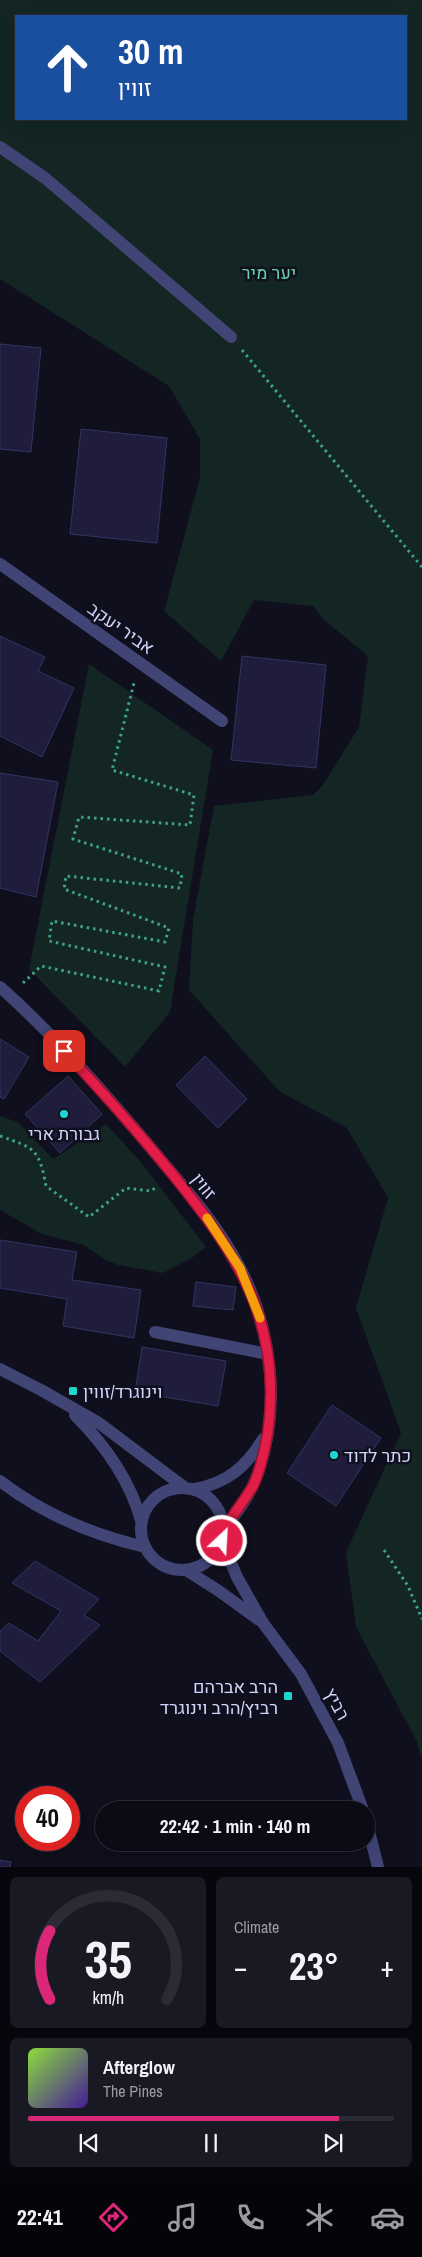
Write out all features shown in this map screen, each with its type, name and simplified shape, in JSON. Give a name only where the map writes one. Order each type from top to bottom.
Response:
[{"type":"street","points":[[0,147],[45,178],[231,337]]},
{"type":"street","name":"אביר יעקב","points":[[0,564],[222,721]]},
{"type":"street","name":"זווין","points":[[0,987],[104,1093],[216,1229],[240,1268],[258,1312],[268,1354],[271,1394],[268,1431],[263,1458],[255,1481],[222,1536]]},
{"type":"street","points":[[155,1332],[268,1354]]},
{"type":"street","points":[[0,1368],[99,1423],[190,1488],[204,1493],[216,1504],[223,1521],[222,1536],[210,1560],[196,1568],[186,1570]]},
{"type":"street","points":[[64,1404],[100,1443],[115,1463],[131,1490],[141,1520],[141,1534],[144,1547],[154,1559],[164,1566],[186,1570],[220,1591],[263,1623]]},
{"type":"street","points":[[141,1520],[146,1508],[161,1493],[172,1488],[190,1488],[218,1484],[232,1476],[254,1454],[268,1431]]},
{"type":"street","points":[[0,1481],[51,1513],[98,1533],[144,1547]]},
{"type":"street","points":[[222,1536],[238,1577],[263,1623]]},
{"type":"street","name":"רביץ","points":[[263,1623],[301,1674],[338,1743],[360,1801]]},
{"type":"street","points":[[374,1851],[378,1867]]},
{"type":"path","points":[[231,337],[422,568]]},
{"type":"path","points":[[10,996],[41,966],[159,991],[165,967],[49,941],[52,921],[165,942],[169,928],[64,889],[66,876],[180,888],[182,874],[73,839],[79,817],[190,825],[194,795],[112,770],[139,662]]},
{"type":"path","points":[[0,1136],[31,1147],[42,1163],[46,1186],[89,1217],[126,1188],[151,1191],[173,1175]]},
{"type":"path","points":[[384,1550],[408,1586],[422,1619]]},
{"type":"green space","name":"יער מיר","points":[[0,0],[422,0],[422,1761],[417,1742],[356,1627],[346,1552],[401,1433],[356,1308],[388,1198],[347,1128],[279,1091],[189,990],[193,920],[214,806],[313,795],[323,785],[359,727],[368,656],[323,619],[313,606],[254,600],[221,661],[164,611],[200,478],[200,439],[169,386],[0,279]]},
{"type":"green space","points":[[89,664],[213,750],[170,1012],[125,1067],[29,969]]},
{"type":"green space","points":[[0,1116],[18,1122],[53,1159],[106,1124],[140,1161],[206,1247],[193,1257],[163,1273],[118,1265],[104,1259],[84,1245],[42,1234],[0,1210]]},
{"type":"building","points":[[0,344],[41,348],[31,452],[0,449]]},
{"type":"building","points":[[81,429],[167,438],[157,543],[70,534]]},
{"type":"building","points":[[0,636],[45,657],[38,671],[74,688],[42,757],[0,736]]},
{"type":"building","points":[[242,656],[326,665],[316,768],[231,760]]},
{"type":"building","points":[[0,773],[58,782],[36,897],[0,888]]},
{"type":"building","points":[[0,1039],[29,1057],[4,1099],[0,1097]]},
{"type":"building","points":[[205,1056],[247,1099],[218,1128],[176,1085]]},
{"type":"building","name":"גבורת ארי","points":[[68,1076],[102,1114],[60,1153],[25,1114]]},
{"type":"building","points":[[0,1240],[77,1252],[72,1280],[141,1290],[134,1338],[63,1326],[67,1299],[0,1288]]},
{"type":"building","points":[[196,1282],[236,1287],[233,1310],[193,1306]]},
{"type":"building","points":[[142,1347],[226,1361],[218,1406],[135,1392]]},
{"type":"building","name":"כתר לדוד","points":[[332,1405],[381,1438],[336,1506],[287,1473]]},
{"type":"building","points":[[35,1561],[99,1599],[84,1615],[100,1625],[40,1682],[0,1651],[0,1631],[9,1623],[38,1641],[61,1611],[12,1583]]},
{"type":"building","points":[[0,1860],[11,1862],[10,1867],[0,1867]]},
{"type":"slow traffic","points":[[207,1218],[240,1268],[260,1318]]},
{"type":"place","name":"גבורת ארי","points":[[64,1114]]},
{"type":"place","name":"וינוגרד/זווין","points":[[73,1391]]},
{"type":"place","name":"כתר לדוד","points":[[334,1455]]},
{"type":"place","name":"הרב אברהם רביץ/הרב וינוגרד","points":[[288,1696]]},
{"type":"route","points":[[64,1051],[104,1093],[216,1229],[240,1268],[258,1312],[268,1354],[271,1394],[268,1431],[258,1474],[242,1503],[223,1531],[222,1541]]}]
